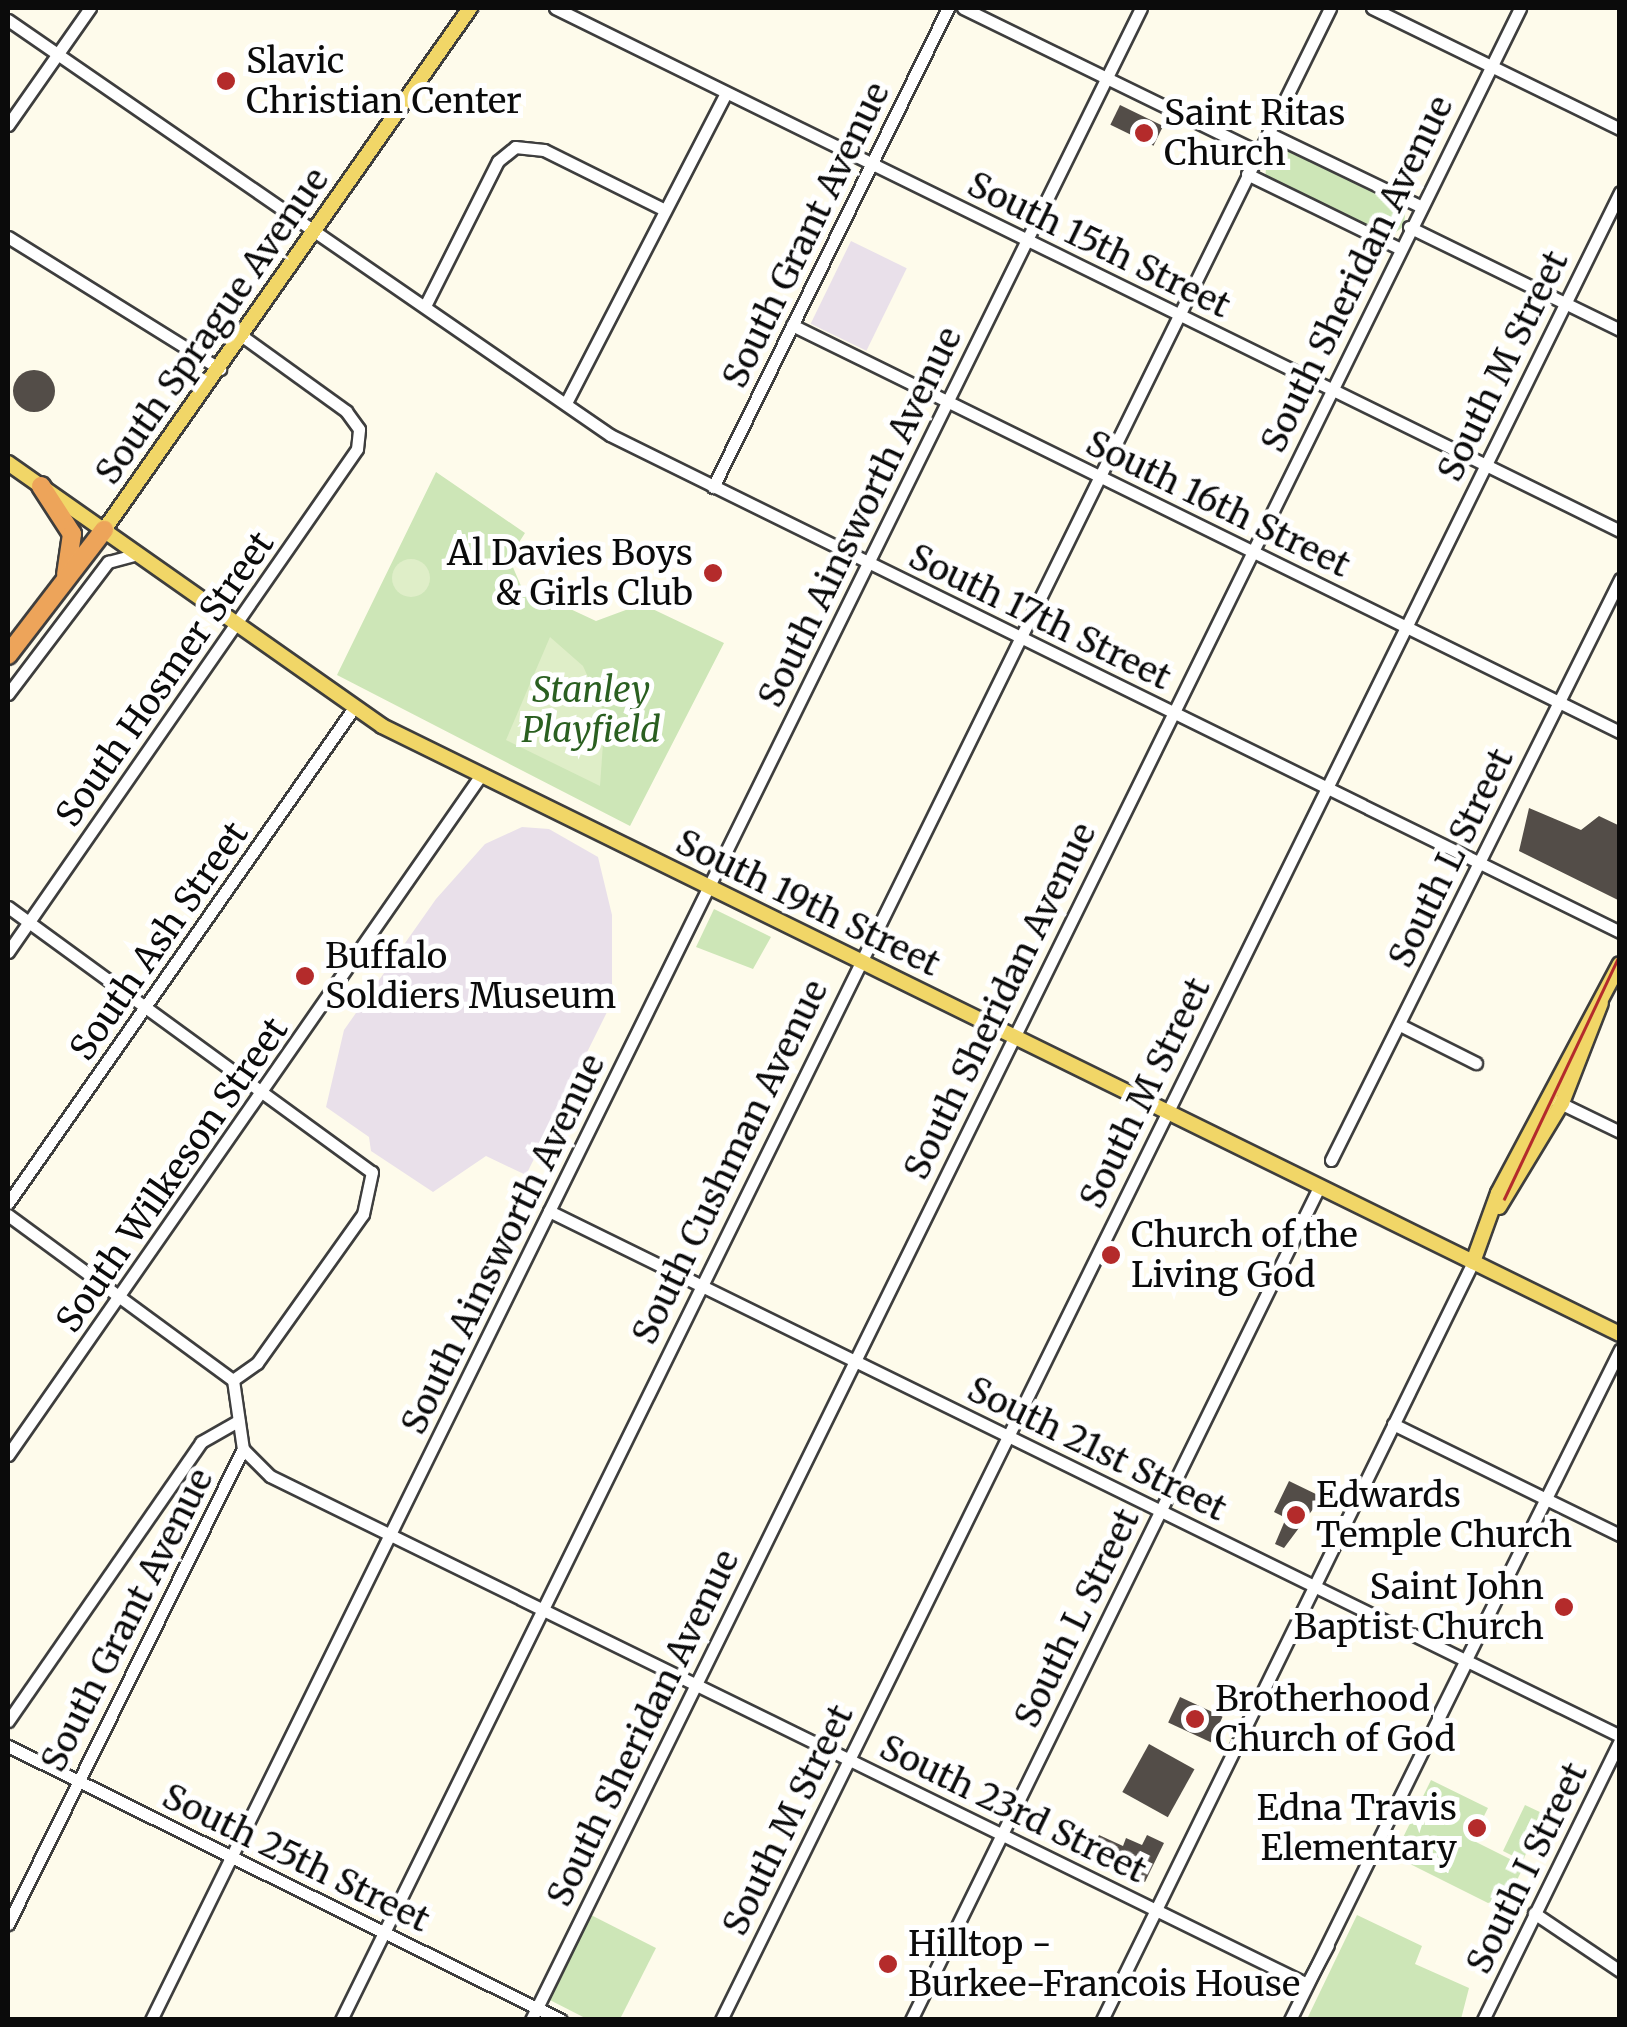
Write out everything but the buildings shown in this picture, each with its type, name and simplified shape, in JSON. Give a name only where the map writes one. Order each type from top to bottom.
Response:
[{"type":"highway","points":[[41,486],[72,534],[62,586]]},
{"type":"highway","points":[[8,654],[104,530]]},
{"type":"main road","name":"South Sprague Avenue","points":[[104,530],[470,8]]},
{"type":"main road","name":"South 19th Street","points":[[8,462],[354,709],[1620,1334]]},
{"type":"main road","points":[[1473,1262],[1547,1096],[1620,964]]},
{"type":"main road","points":[[1500,1208],[1562,1104],[1603,998]]},
{"type":"street","points":[[8,125],[90,8]]},
{"type":"street","name":"South 15th Street","points":[[554,8],[1620,531]]},
{"type":"street","name":"South Grant Avenue","points":[[713,487],[948,8]]},
{"type":"street","points":[[964,8],[1258,152]]},
{"type":"street","name":"South Ainsworth Avenue","points":[[151,2020],[1141,8]]},
{"type":"street","name":"South Cushman Avenue","points":[[340,2020],[1330,8]]},
{"type":"street","points":[[1372,8],[1620,129]]},
{"type":"street","name":"South Sheridan Avenue","points":[[534,2014],[1329,388],[1520,8]]},
{"type":"street","name":"South 17th Street","points":[[8,20],[566,403],[713,487],[1620,932]]},
{"type":"street","points":[[566,403],[726,92]]},
{"type":"street","points":[[1268,132],[1420,206]]},
{"type":"street","points":[[425,306],[492,171],[515,146],[544,150],[665,210]]},
{"type":"street","points":[[1247,174],[1399,248]]},
{"type":"street","name":"South M Street","points":[[721,2020],[1006,1433],[1620,192]]},
{"type":"street","points":[[1409,227],[1620,330]]},
{"type":"street","points":[[8,237],[220,369]]},
{"type":"street","name":"South 16th Street","points":[[792,325],[1620,732]]},
{"type":"street","name":"South Hosmer Street","points":[[8,952],[349,464],[359,435],[346,411],[242,336]]},
{"type":"street","points":[[8,694],[108,562],[137,554]]},
{"type":"street","name":"South L Street","points":[[1331,1160],[1620,579]]},
{"type":"street","name":"South Ash Street","points":[[8,1203],[354,709]]},
{"type":"street","name":"South Wilkeson Street","points":[[8,1455],[481,775]]},
{"type":"street","points":[[8,907],[264,1092],[374,1178],[352,1230],[252,1368],[232,1380]]},
{"type":"street","points":[[1400,1025],[1476,1063]]},
{"type":"street","points":[[1547,1096],[1620,1132]]},
{"type":"street","name":"South L Street","points":[[911,2020],[1320,1187]]},
{"type":"street","name":"South 21st Street","points":[[549,1211],[1620,1738]]},
{"type":"street","points":[[8,1215],[232,1380],[244,1449]]},
{"type":"street","points":[[1102,2020],[1473,1262]]},
{"type":"street","points":[[1290,2020],[1620,1350]]},
{"type":"street","points":[[8,1720],[209,1432],[238,1421]]},
{"type":"street","points":[[1394,1424],[1620,1535]]},
{"type":"street","name":"South Grant Avenue","points":[[8,1924],[244,1449]]},
{"type":"street","name":"South 23rd Street","points":[[244,1449],[270,1476],[1307,1984]]},
{"type":"street","name":"South I Street","points":[[1483,2020],[1620,1738]]},
{"type":"street","name":"South 25th Street","points":[[8,1746],[384,1932],[534,2014],[561,2020]]},
{"type":"street","points":[[1534,1912],[1620,1971]]},
{"type":"shaded area","points":[[851,241],[907,268],[866,351],[811,324]]},
{"type":"shaded area","points":[[522,827],[549,829],[598,857],[612,915],[612,1002],[526,1175],[486,1156],[433,1192],[371,1151],[369,1137],[326,1107],[344,1030],[436,899],[485,844]]},
{"type":"green space","points":[[1283,144],[1406,203],[1404,226],[1386,240],[1265,177],[1268,155]]},
{"type":"green space","name":"Stanley Playfield","points":[[436,472],[525,533],[509,558],[521,586],[596,621],[642,604],[724,643],[630,826],[337,675]]},
{"type":"green space","points":[[411,559],[424,565],[430,578],[424,591],[411,597],[398,591],[392,578],[398,565]]},
{"type":"green space","points":[[550,637],[583,666],[605,715],[600,786],[506,740]]},
{"type":"green space","points":[[714,909],[771,937],[753,969],[696,947]]},
{"type":"green space","points":[[1431,1780],[1488,1808],[1472,1840],[1524,1866],[1509,1896],[1488,1903],[1394,1856]]},
{"type":"green space","points":[[1525,1805],[1542,1813],[1523,1861],[1503,1851]]},
{"type":"green space","points":[[589,1914],[656,1948],[620,2019],[587,2019],[546,1998]]},
{"type":"green space","points":[[1357,1915],[1422,1946],[1415,1964],[1469,1988],[1461,2019],[1307,2019]]},
{"type":"tram line","points":[[1504,1199],[1620,954]]},
{"type":"place","name":"Slavic Christian Center","points":[[226,81]]},
{"type":"place","name":"Saint Ritas Church","points":[[1144,133]]},
{"type":"place","name":"Al Davies Boys & Girls Club","points":[[713,573]]},
{"type":"place","name":"Buffalo Soldiers Museum","points":[[305,976]]},
{"type":"place","name":"Church of the Living God","points":[[1111,1255]]},
{"type":"place","name":"Edwards Temple Church","points":[[1296,1515]]},
{"type":"place","name":"Saint John Baptist Church","points":[[1564,1607]]},
{"type":"place","name":"Brotherhood Church of God","points":[[1195,1719]]},
{"type":"place","name":"Edna Travis Elementary","points":[[1477,1828]]},
{"type":"place","name":"Hilltop - Burkee-Francois House","points":[[888,1964]]}]
